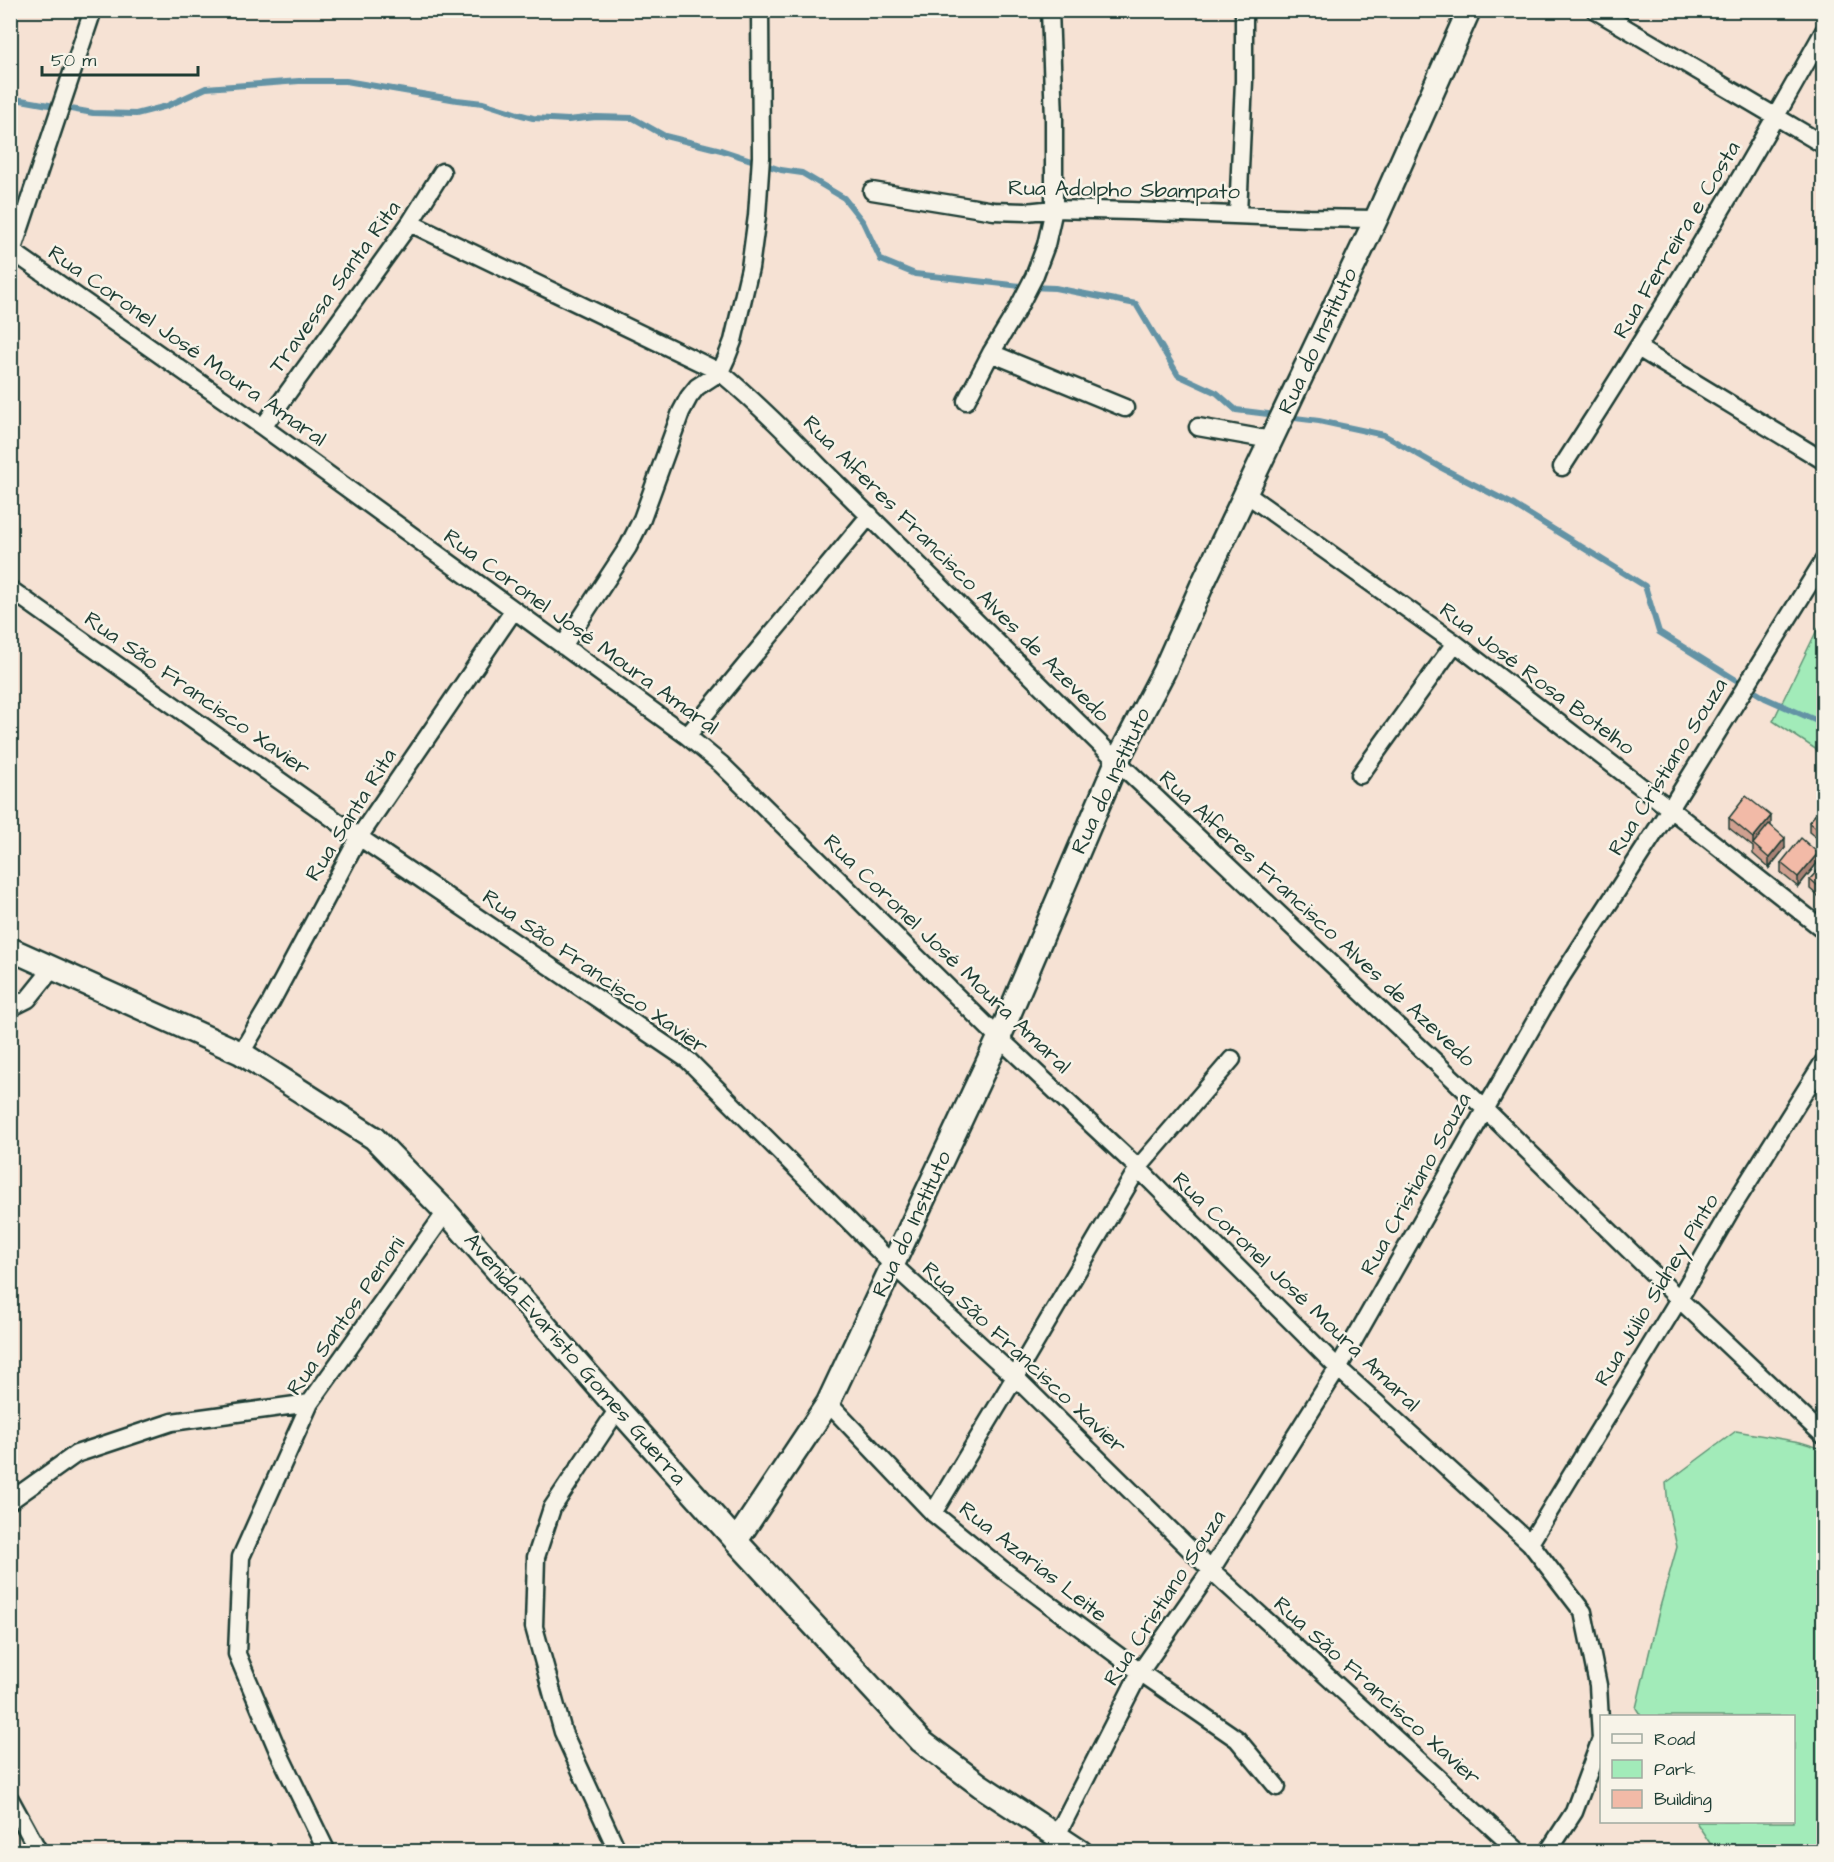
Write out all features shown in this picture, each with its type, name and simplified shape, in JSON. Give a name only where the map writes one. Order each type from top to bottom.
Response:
[{"type":"main road","name":"Rua do Instituto","points":[[736,1541],[828,1403],[999,1038],[1117,761],[1164,671],[1245,492],[1376,219],[1469,10]]},
{"type":"main road","name":"Avenida Evaristo Gomes Guerra","points":[[10,950],[241,1053],[374,1138],[446,1212],[736,1541],[921,1741],[981,1786],[1082,1851]]},
{"type":"street","points":[[11,254],[93,10]]},
{"type":"street","points":[[563,646],[628,547],[642,519],[681,412],[689,397],[697,387],[720,372],[733,341],[750,268],[757,216],[760,157],[760,10]]},
{"type":"street","points":[[966,402],[991,352],[1034,277],[1046,245],[1054,209],[1050,10]]},
{"type":"street","points":[[1238,214],[1244,81],[1244,10]]},
{"type":"street","points":[[1594,10],[1824,145]]},
{"type":"street","name":"Rua Ferreira e Costa","points":[[1562,468],[1638,348],[1824,32]]},
{"type":"street","name":"Travessa Santa Rita","points":[[263,427],[410,223],[442,172]]},
{"type":"street","name":"Rua Adolpho Sbampato","points":[[872,191],[994,211],[1026,212],[1054,209],[1376,219]]},
{"type":"street","name":"Rua Alferes Francisco Alves de Azevedo","points":[[410,223],[720,372],[776,422],[1117,761],[1484,1108],[1679,1299],[1824,1436]]},
{"type":"street","name":"Rua Coronel José Moura Amaral","points":[[11,254],[263,427],[687,736],[722,764],[999,1038],[1138,1168],[1338,1368],[1530,1543],[1583,1612],[1598,1685],[1600,1721]]},
{"type":"street","points":[[1638,348],[1824,461]]},
{"type":"street","points":[[991,352],[1125,408]]},
{"type":"street","points":[[1198,427],[1271,440]]},
{"type":"street","name":"Rua José Rosa Botelho","points":[[1245,492],[1455,644],[1824,930]]},
{"type":"street","points":[[687,736],[870,515]]},
{"type":"street","name":"Rua Cristiano Souza","points":[[1057,1835],[1140,1672],[1211,1570],[1338,1368],[1556,985],[1670,809],[1824,560]]},
{"type":"street","name":"Rua São Francisco Xavier","points":[[10,589],[358,837],[688,1060],[893,1265],[1016,1377],[1211,1570],[1519,1851]]},
{"type":"street","name":"Rua Santa Rita","points":[[241,1053],[271,1002],[358,837],[514,610]]},
{"type":"street","points":[[1360,775],[1455,644]]},
{"type":"street","points":[[10,1008],[28,999],[53,968]]},
{"type":"street","points":[[933,1513],[1016,1377],[1138,1168],[1232,1059]]},
{"type":"street","name":"Rua Júlio Sidney Pinto","points":[[1530,1543],[1733,1206],[1824,1061]]},
{"type":"street","name":"Rua Santos Penoni","points":[[327,1851],[278,1751],[237,1654],[241,1557],[310,1403],[446,1212]]},
{"type":"street","points":[[10,1501],[76,1454],[172,1422],[310,1403]]},
{"type":"street","name":"Rua Azarias Leite","points":[[828,1403],[933,1513],[1003,1570],[1140,1672],[1237,1738],[1277,1787]]},
{"type":"street","points":[[618,1409],[552,1508],[536,1557],[534,1627],[563,1732],[618,1851]]},
{"type":"street","name":"Rua Coronel José Moura Amaral","points":[[1548,1851],[1574,1812],[1600,1742]]},
{"type":"street","points":[[10,1799],[39,1851]]},
{"type":"green space","points":[[1823,620],[1823,754],[1773,721]]},
{"type":"green space","points":[[1736,1431],[1800,1442],[1823,1449],[1823,1851],[1715,1851],[1697,1823],[1795,1823],[1795,1715],[1640,1715],[1636,1708],[1677,1547],[1668,1506],[1666,1483]]},
{"type":"building","points":[[1746,796],[1771,816],[1753,838],[1729,818]]},
{"type":"building","points":[[1822,807],[1824,808],[1824,834],[1809,822]]},
{"type":"building","points":[[1769,824],[1785,838],[1769,858],[1753,844]]},
{"type":"building","points":[[1801,838],[1818,853],[1798,877],[1781,863]]},
{"type":"building","points":[[1824,864],[1824,891],[1810,879]]},
{"type":"waterway","points":[[10,98],[93,113],[136,114],[167,106],[206,88],[299,81],[346,81],[483,103],[533,118],[568,120],[596,117],[633,118],[665,136],[721,150],[781,170],[802,173],[844,198],[863,222],[881,260],[915,274],[1055,288],[1136,304],[1178,375],[1217,393],[1236,410],[1276,415]]},
{"type":"waterway","points":[[1287,417],[1319,421],[1384,435],[1514,505],[1645,586],[1659,632],[1765,698],[1824,724]]}]
